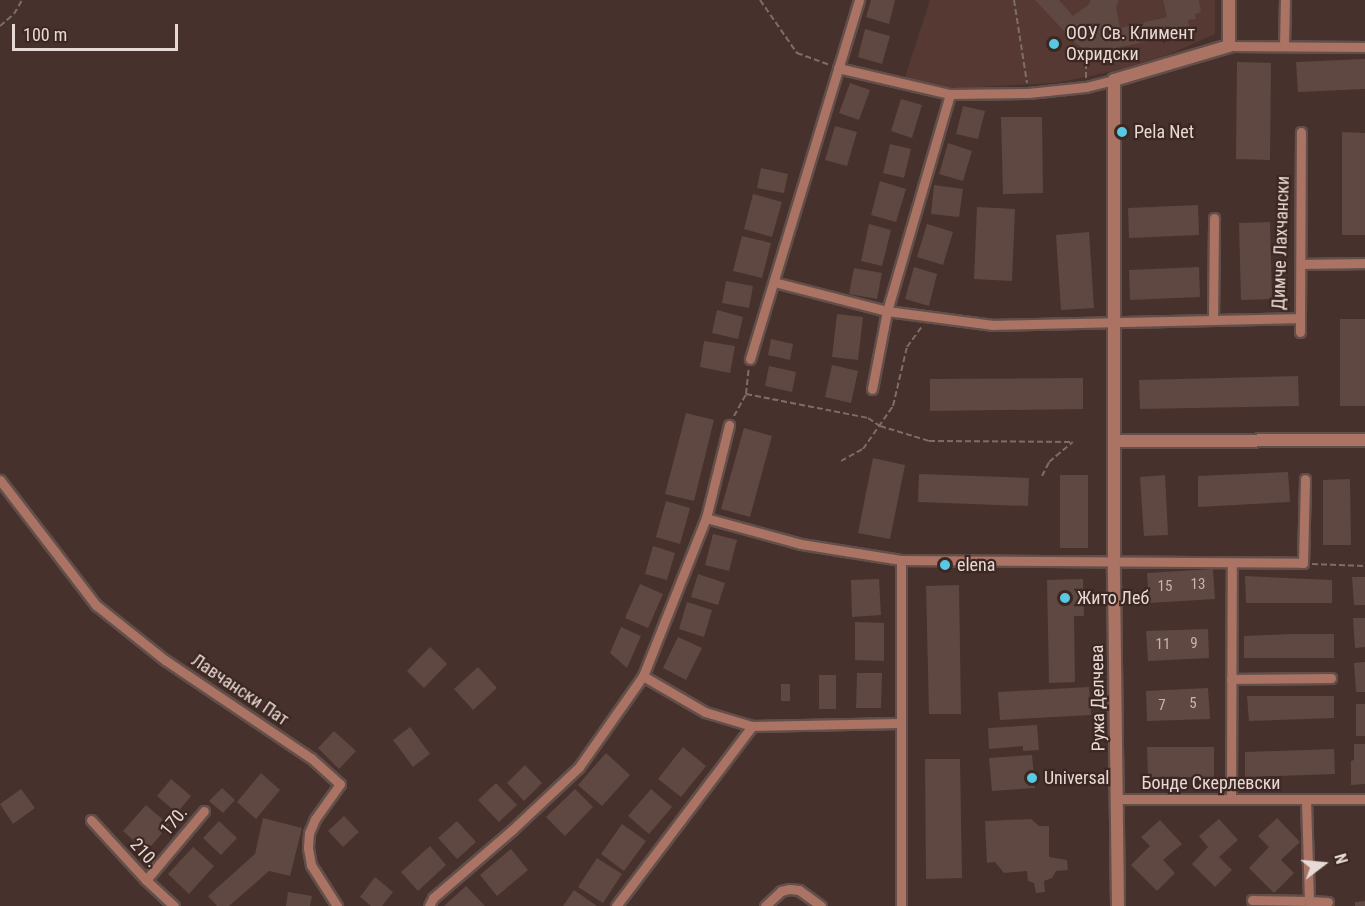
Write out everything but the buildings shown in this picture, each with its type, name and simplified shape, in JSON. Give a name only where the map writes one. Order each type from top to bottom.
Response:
[{"type":"street","points":[[750,359],[859,0]]},
{"type":"street","points":[[1228,46],[1229,0]]},
{"type":"street","points":[[1284,46],[1285,0]]},
{"type":"street","points":[[838,68],[950,94],[1028,93],[1086,87],[1228,46],[1365,47]]},
{"type":"street","points":[[1114,80],[1115,441],[1365,440]]},
{"type":"street","points":[[872,389],[887,311],[950,94]]},
{"type":"street","name":"Димче Лахчански","points":[[774,282],[887,311],[993,325],[1300,318],[1300,132]]},
{"type":"street","points":[[1213,320],[1214,219]]},
{"type":"street","points":[[1301,264],[1365,263]]},
{"type":"street","points":[[1300,318],[1300,332]]},
{"type":"street","points":[[429,906],[434,898],[512,830],[579,767],[644,676],[706,518],[729,425]]},
{"type":"street","name":"Ружа Делчева","points":[[1115,441],[1118,906]]},
{"type":"street","points":[[706,518],[801,544],[901,560],[1303,563],[1305,479]]},
{"type":"street","name":"Лавчански Пат","points":[[0,480],[96,605],[130,634],[311,758],[340,784],[315,819],[309,833],[308,848],[311,865],[337,906]]},
{"type":"street","points":[[901,560],[899,723],[901,906]]},
{"type":"street","points":[[1231,799],[1232,563]]},
{"type":"street","points":[[644,676],[705,712],[752,726],[899,723]]},
{"type":"street","points":[[1231,679],[1331,678]]},
{"type":"street","points":[[616,906],[752,726]]},
{"type":"street","name":"Бонде Скерлевски","points":[[1117,799],[1365,799]]},
{"type":"street","name":"Бонде Скерлевски","points":[[1306,799],[1309,901]]},
{"type":"street","name":"170.","points":[[146,880],[204,811]]},
{"type":"street","name":"210.","points":[[91,820],[146,880],[174,906]]},
{"type":"street","points":[[765,906],[781,891],[790,889],[799,890],[821,906]]},
{"type":"street","points":[[1252,900],[1328,902]]},
{"type":"path","points":[[0,26],[14,14],[22,0]]},
{"type":"path","points":[[760,0],[797,53],[838,68]]},
{"type":"path","points":[[1014,0],[1028,93]]},
{"type":"path","points":[[1086,50],[1086,87]]},
{"type":"path","points":[[841,461],[863,449],[893,406],[907,347],[929,316]]},
{"type":"path","points":[[729,425],[746,394],[750,359]]},
{"type":"path","points":[[746,394],[868,418],[880,426],[929,441],[1073,442],[1049,462],[1042,476]]},
{"type":"path","points":[[1303,563],[1365,566]]},
{"type":"shaded area","name":"ООУ Св. Климент Охридски","points":[[930,0],[1215,0],[1215,34],[1170,54],[1114,71],[1056,83],[956,88],[903,83]]},
{"type":"place","name":"ООУ Св. Климент Охридски","points":[[1054,44]]},
{"type":"place","name":"Pela Net","points":[[1122,132]]},
{"type":"place","name":"elena","points":[[945,565]]},
{"type":"place","name":"Жито Леб","points":[[1065,598]]},
{"type":"place","name":"Universal","points":[[1032,778]]}]
